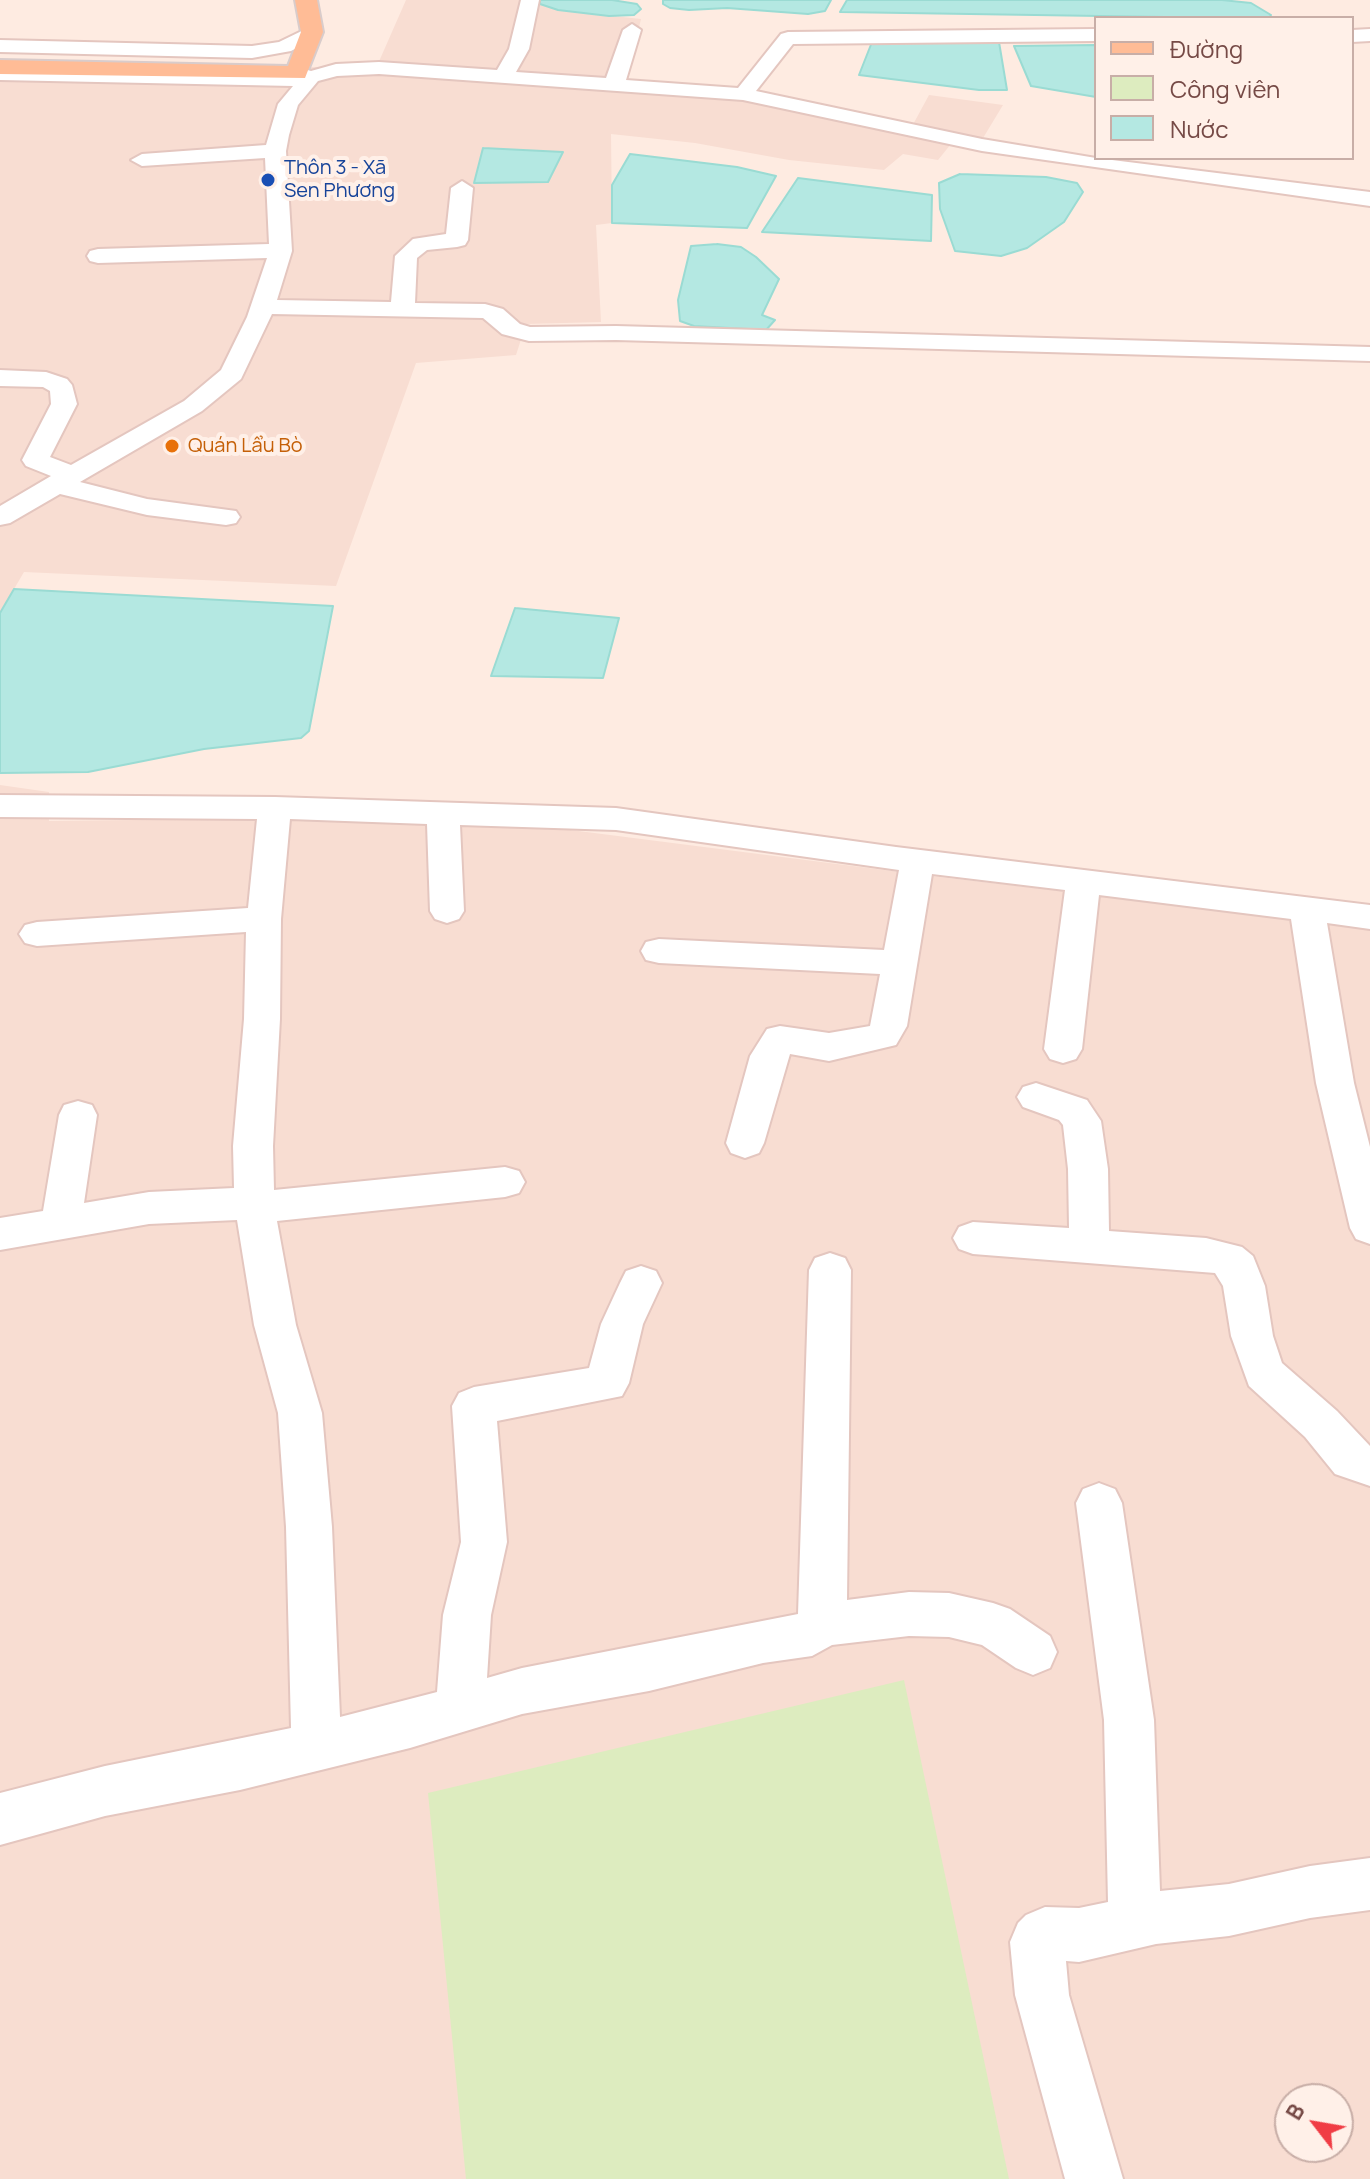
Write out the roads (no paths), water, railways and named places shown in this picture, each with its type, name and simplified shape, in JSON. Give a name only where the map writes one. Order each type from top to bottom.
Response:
[{"type":"main road","points":[[304,73],[312,32],[306,0]]},
{"type":"main road","points":[[0,58],[304,73]]},
{"type":"main road","points":[[0,67],[304,73]]},
{"type":"street","points":[[503,77],[519,49],[530,0]]},
{"type":"street","points":[[614,85],[632,30]]},
{"type":"street","points":[[0,46],[252,52],[284,47],[312,32]]},
{"type":"street","points":[[743,94],[788,38],[1094,35]]},
{"type":"street","points":[[0,74],[304,73],[379,68],[743,94],[982,145],[1370,199]]},
{"type":"street","points":[[5,511],[193,406],[232,374],[263,307],[281,251],[275,151],[288,104],[304,73]]},
{"type":"street","points":[[142,160],[275,151]]},
{"type":"street","points":[[403,309],[406,256],[421,244],[457,240],[462,188]]},
{"type":"street","points":[[98,256],[281,251]]},
{"type":"street","points":[[263,307],[492,312],[511,329],[529,334],[616,333],[1370,354]]},
{"type":"street","points":[[0,378],[58,384],[63,390],[64,404],[35,460],[64,480],[147,507],[226,517]]},
{"type":"street","points":[[0,806],[275,808],[616,819],[917,861],[1370,917]]},
{"type":"street","points":[[275,808],[264,919],[262,1019],[253,1146],[255,1206],[275,1325],[300,1413],[309,1527],[316,1747]]},
{"type":"street","points":[[443,813],[447,911]]},
{"type":"street","points":[[745,1143],[774,1044],[787,1038],[829,1047],[883,1036],[889,1026],[917,861]]},
{"type":"street","points":[[1063,1049],[1083,882]]},
{"type":"street","points":[[1307,909],[1352,1085],[1370,1228]]},
{"type":"street","points":[[37,934],[264,919]]},
{"type":"street","points":[[659,951],[900,963]]},
{"type":"street","points":[[1036,1097],[1073,1110],[1082,1121],[1088,1169],[1089,1247]]},
{"type":"street","points":[[61,1223],[78,1115]]},
{"type":"street","points":[[0,1234],[149,1208],[255,1206],[505,1182]]},
{"type":"street","points":[[973,1238],[1190,1252],[1227,1259],[1238,1268],[1244,1286],[1252,1336],[1264,1373],[1321,1424],[1351,1460],[1370,1466]]},
{"type":"street","points":[[0,1819],[105,1791],[316,1747],[522,1691],[649,1668],[763,1641],[812,1634],[820,1624],[825,1567],[830,1270]]},
{"type":"street","points":[[460,1710],[467,1615],[484,1542],[474,1406],[607,1383],[622,1324],[641,1283]]},
{"type":"street","points":[[1099,1503],[1129,1720],[1135,1923]]},
{"type":"street","points":[[820,1624],[909,1614],[949,1615],[993,1625],[1033,1652]]},
{"type":"street","points":[[1094,2179],[1042,1995],[1037,1942],[1045,1934],[1079,1935],[1135,1923],[1229,1910],[1310,1892],[1370,1884]]},
{"type":"water","points":[[540,0],[612,0],[637,4],[641,9],[634,15],[609,16],[558,10],[540,4]]},
{"type":"water","points":[[663,0],[831,0],[825,11],[808,14],[727,8],[689,10],[670,8],[663,4]]},
{"type":"water","points":[[847,0],[1222,0],[1251,3],[1271,15],[1100,16],[840,12]]},
{"type":"water","points":[[872,42],[999,42],[1007,90],[979,90],[859,75]]},
{"type":"water","points":[[1094,45],[1094,97],[1031,86],[1014,46]]},
{"type":"water","points":[[483,148],[563,152],[548,182],[474,183]]},
{"type":"water","points":[[630,154],[737,167],[776,176],[747,228],[612,223],[612,185]]},
{"type":"water","points":[[960,174],[1046,177],[1077,183],[1083,192],[1064,222],[1027,248],[1001,256],[955,251],[940,209],[939,183]]},
{"type":"water","points":[[798,178],[932,195],[931,241],[762,232]]},
{"type":"water","points":[[717,244],[741,247],[779,279],[762,315],[775,320],[766,330],[694,326],[680,321],[678,300],[691,246]]},
{"type":"water","points":[[14,589],[333,606],[309,731],[301,738],[204,749],[88,772],[0,773],[0,613]]},
{"type":"water","points":[[515,608],[619,618],[603,678],[491,676]]},
{"type":"place","name":"Thôn 3 - Xã Sen Phương","points":[[268,180]]},
{"type":"place","name":"Quán Lẩu Bò","points":[[172,446]]}]
